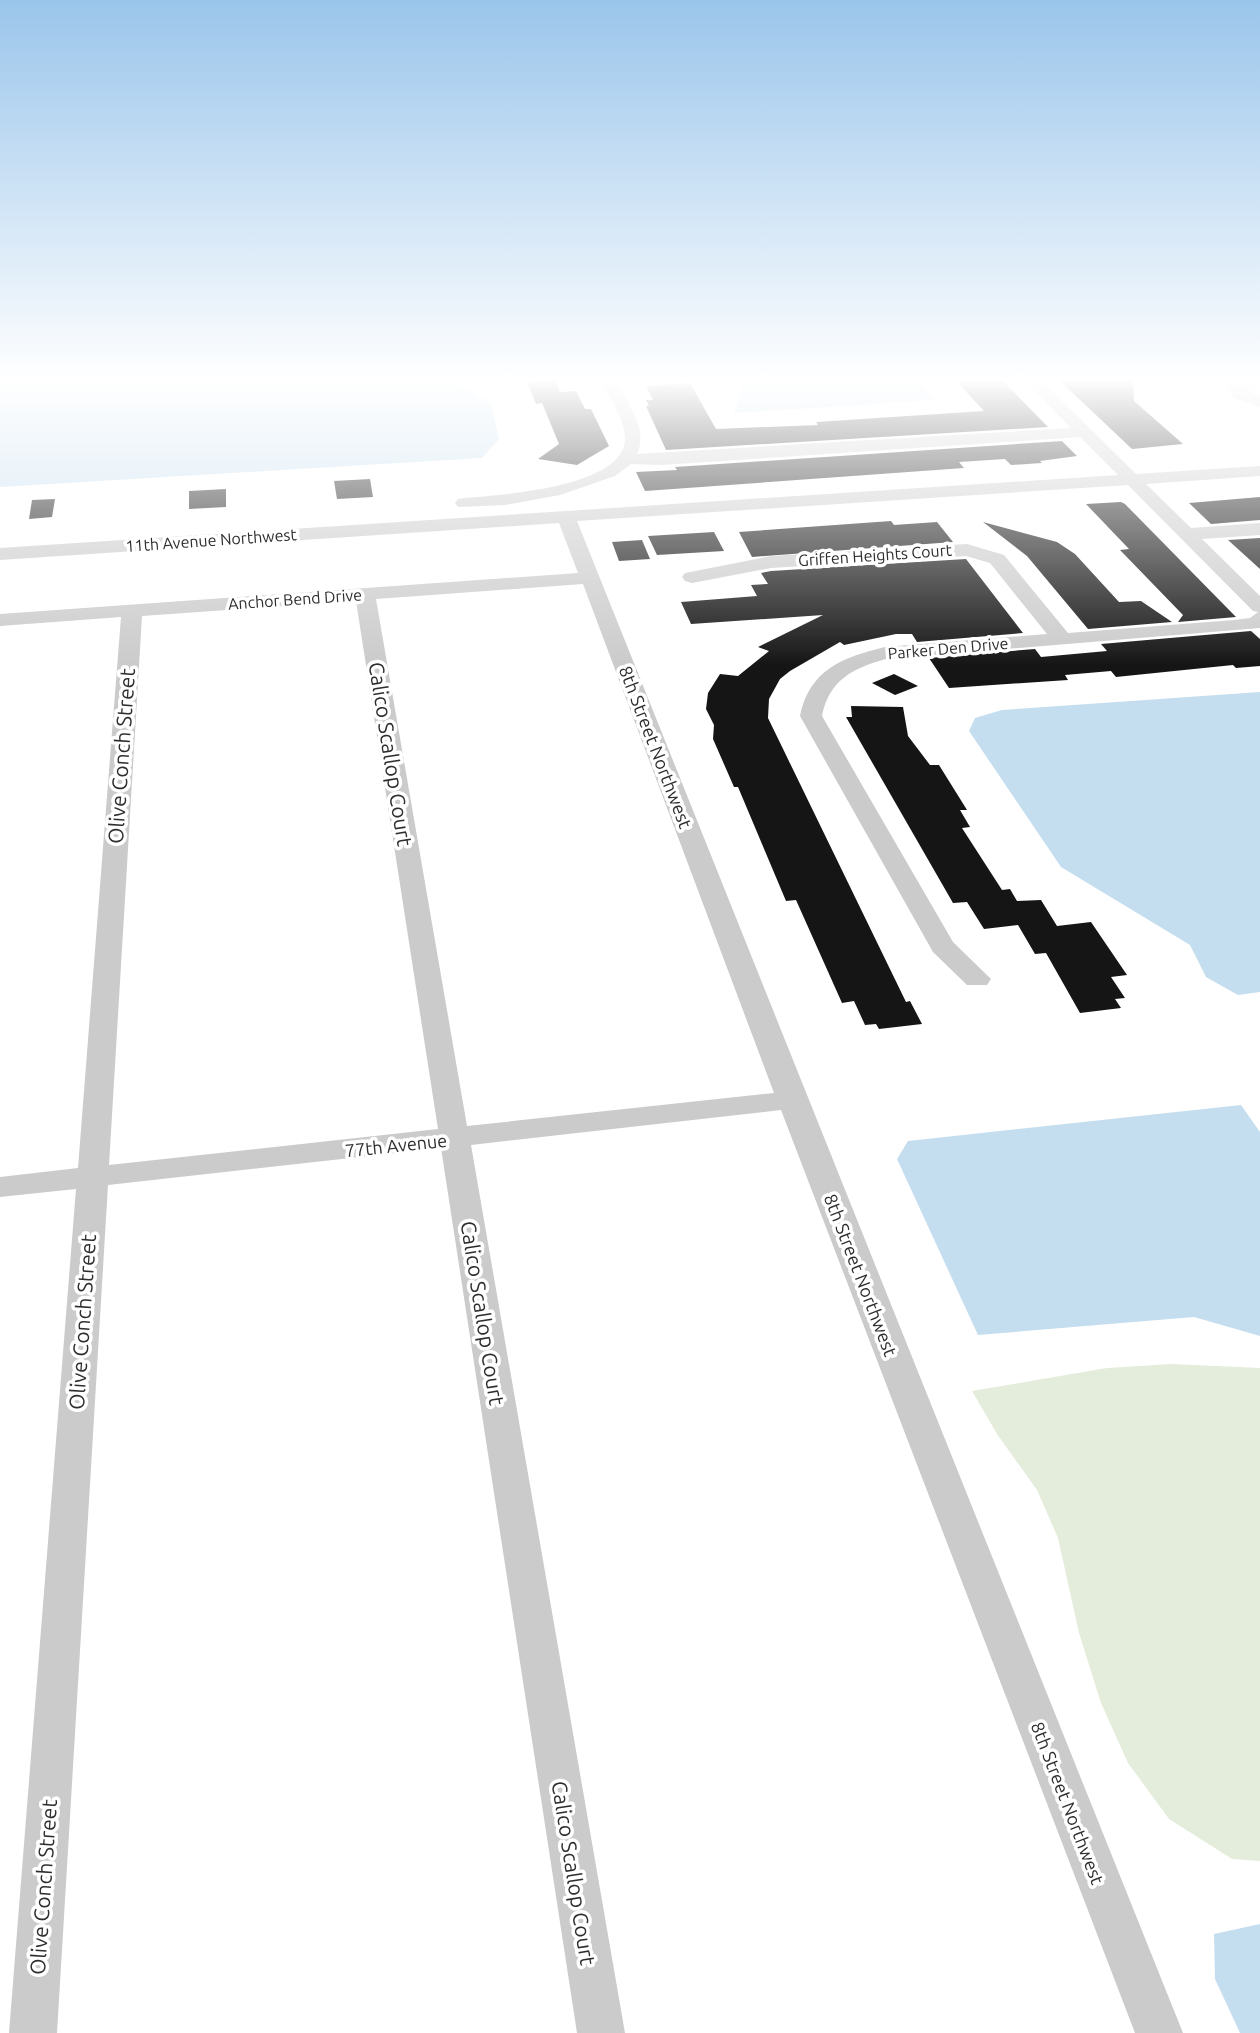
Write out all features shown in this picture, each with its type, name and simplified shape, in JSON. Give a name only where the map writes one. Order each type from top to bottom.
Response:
[{"type":"street","points":[[443,505],[498,501],[559,491],[601,475]]},
{"type":"street","points":[[1130,475],[1260,607]]},
{"type":"street","name":"11th Avenue Northwest","points":[[0,554],[1190,475]]},
{"type":"street","name":"8th Street Northwest","points":[[566,516],[792,1100],[1159,2033]]},
{"type":"street","points":[[1189,534],[1260,529]]},
{"type":"street","name":"Griffen Heights Court","points":[[692,577],[771,562],[967,550],[997,559],[1061,638]]},
{"type":"street","name":"Anchor Bend Drive","points":[[0,620],[591,578]]},
{"type":"street","name":"Calico Scallop Court","points":[[365,594],[600,2033]]},
{"type":"street","name":"Olive Conch Street","points":[[33,2033],[132,611]]},
{"type":"street","name":"Parker Den Drive","points":[[977,979],[942,946],[811,716],[813,697],[823,680],[860,659],[885,653],[1234,626],[1256,623],[1260,618]]},
{"type":"street","name":"77th Avenue","points":[[0,1186],[454,1139],[792,1100]]},
{"type":"green space","points":[[1172,1364],[1260,1368],[1260,1861],[1232,1859],[1169,1819],[1128,1763],[1101,1703],[1079,1633],[1058,1538],[1037,1490],[997,1434],[972,1391],[1107,1368]]},
{"type":"water","points":[[0,475],[202,475],[0,487]]},
{"type":"water","points":[[1260,692],[1260,992],[1238,995],[1206,977],[1190,945],[1061,867],[969,731],[975,718],[1002,710]]},
{"type":"water","points":[[1241,1105],[1260,1132],[1260,1336],[1194,1317],[978,1335],[897,1159],[908,1141]]},
{"type":"water","points":[[1260,1924],[1260,2033],[1240,2033],[1215,1979],[1214,1934]]},
{"type":"building","points":[[637,475],[869,475],[645,491]]},
{"type":"building","points":[[370,479],[373,497],[337,499],[334,481]]},
{"type":"building","points":[[226,489],[226,507],[189,509],[189,491]]},
{"type":"building","points":[[1260,497],[1260,520],[1211,524],[1189,503]]},
{"type":"building","points":[[55,499],[52,517],[29,519],[32,500]]},
{"type":"building","points":[[1121,502],[1236,617],[1178,622],[1183,615],[1120,550],[1129,549],[1086,504]]},
{"type":"building","points":[[891,521],[894,525],[937,522],[953,542],[752,557],[739,532]]},
{"type":"building","points":[[983,522],[1057,542],[1075,554],[1119,602],[1141,601],[1172,622],[1088,629],[1027,556]]},
{"type":"building","points":[[714,532],[724,551],[657,555],[648,536]]},
{"type":"building","points":[[1260,538],[1260,569],[1228,540]]},
{"type":"building","points":[[642,540],[650,559],[619,561],[612,542]]},
{"type":"building","points":[[966,559],[1023,633],[917,642],[912,634],[896,634],[844,645],[840,642],[780,679],[769,699],[768,718],[906,1002],[910,1001],[922,1024],[879,1029],[876,1024],[865,1025],[854,1001],[842,1003],[796,900],[786,901],[738,787],[734,787],[713,739],[714,725],[706,709],[708,693],[720,674],[738,676],[769,651],[758,647],[823,615],[691,624],[681,602],[757,596],[751,585],[768,584],[761,573],[771,571]]},
{"type":"building","points":[[1251,631],[1260,639],[1260,666],[1236,668],[1233,665],[1116,677],[1111,671],[1065,675],[1068,680],[949,688],[929,658],[1035,649],[1041,657],[1107,651],[1101,644]]},
{"type":"building","points":[[894,674],[918,686],[895,695],[872,683]]},
{"type":"building","points":[[851,706],[903,707],[908,736],[930,765],[939,765],[967,810],[960,810],[970,827],[962,828],[1002,890],[1010,889],[1017,901],[1041,900],[1057,926],[1091,922],[1127,975],[1111,977],[1125,998],[1115,999],[1121,1008],[1080,1013],[1046,953],[1035,954],[1018,925],[984,929],[967,902],[953,903],[846,717],[852,717]]}]
